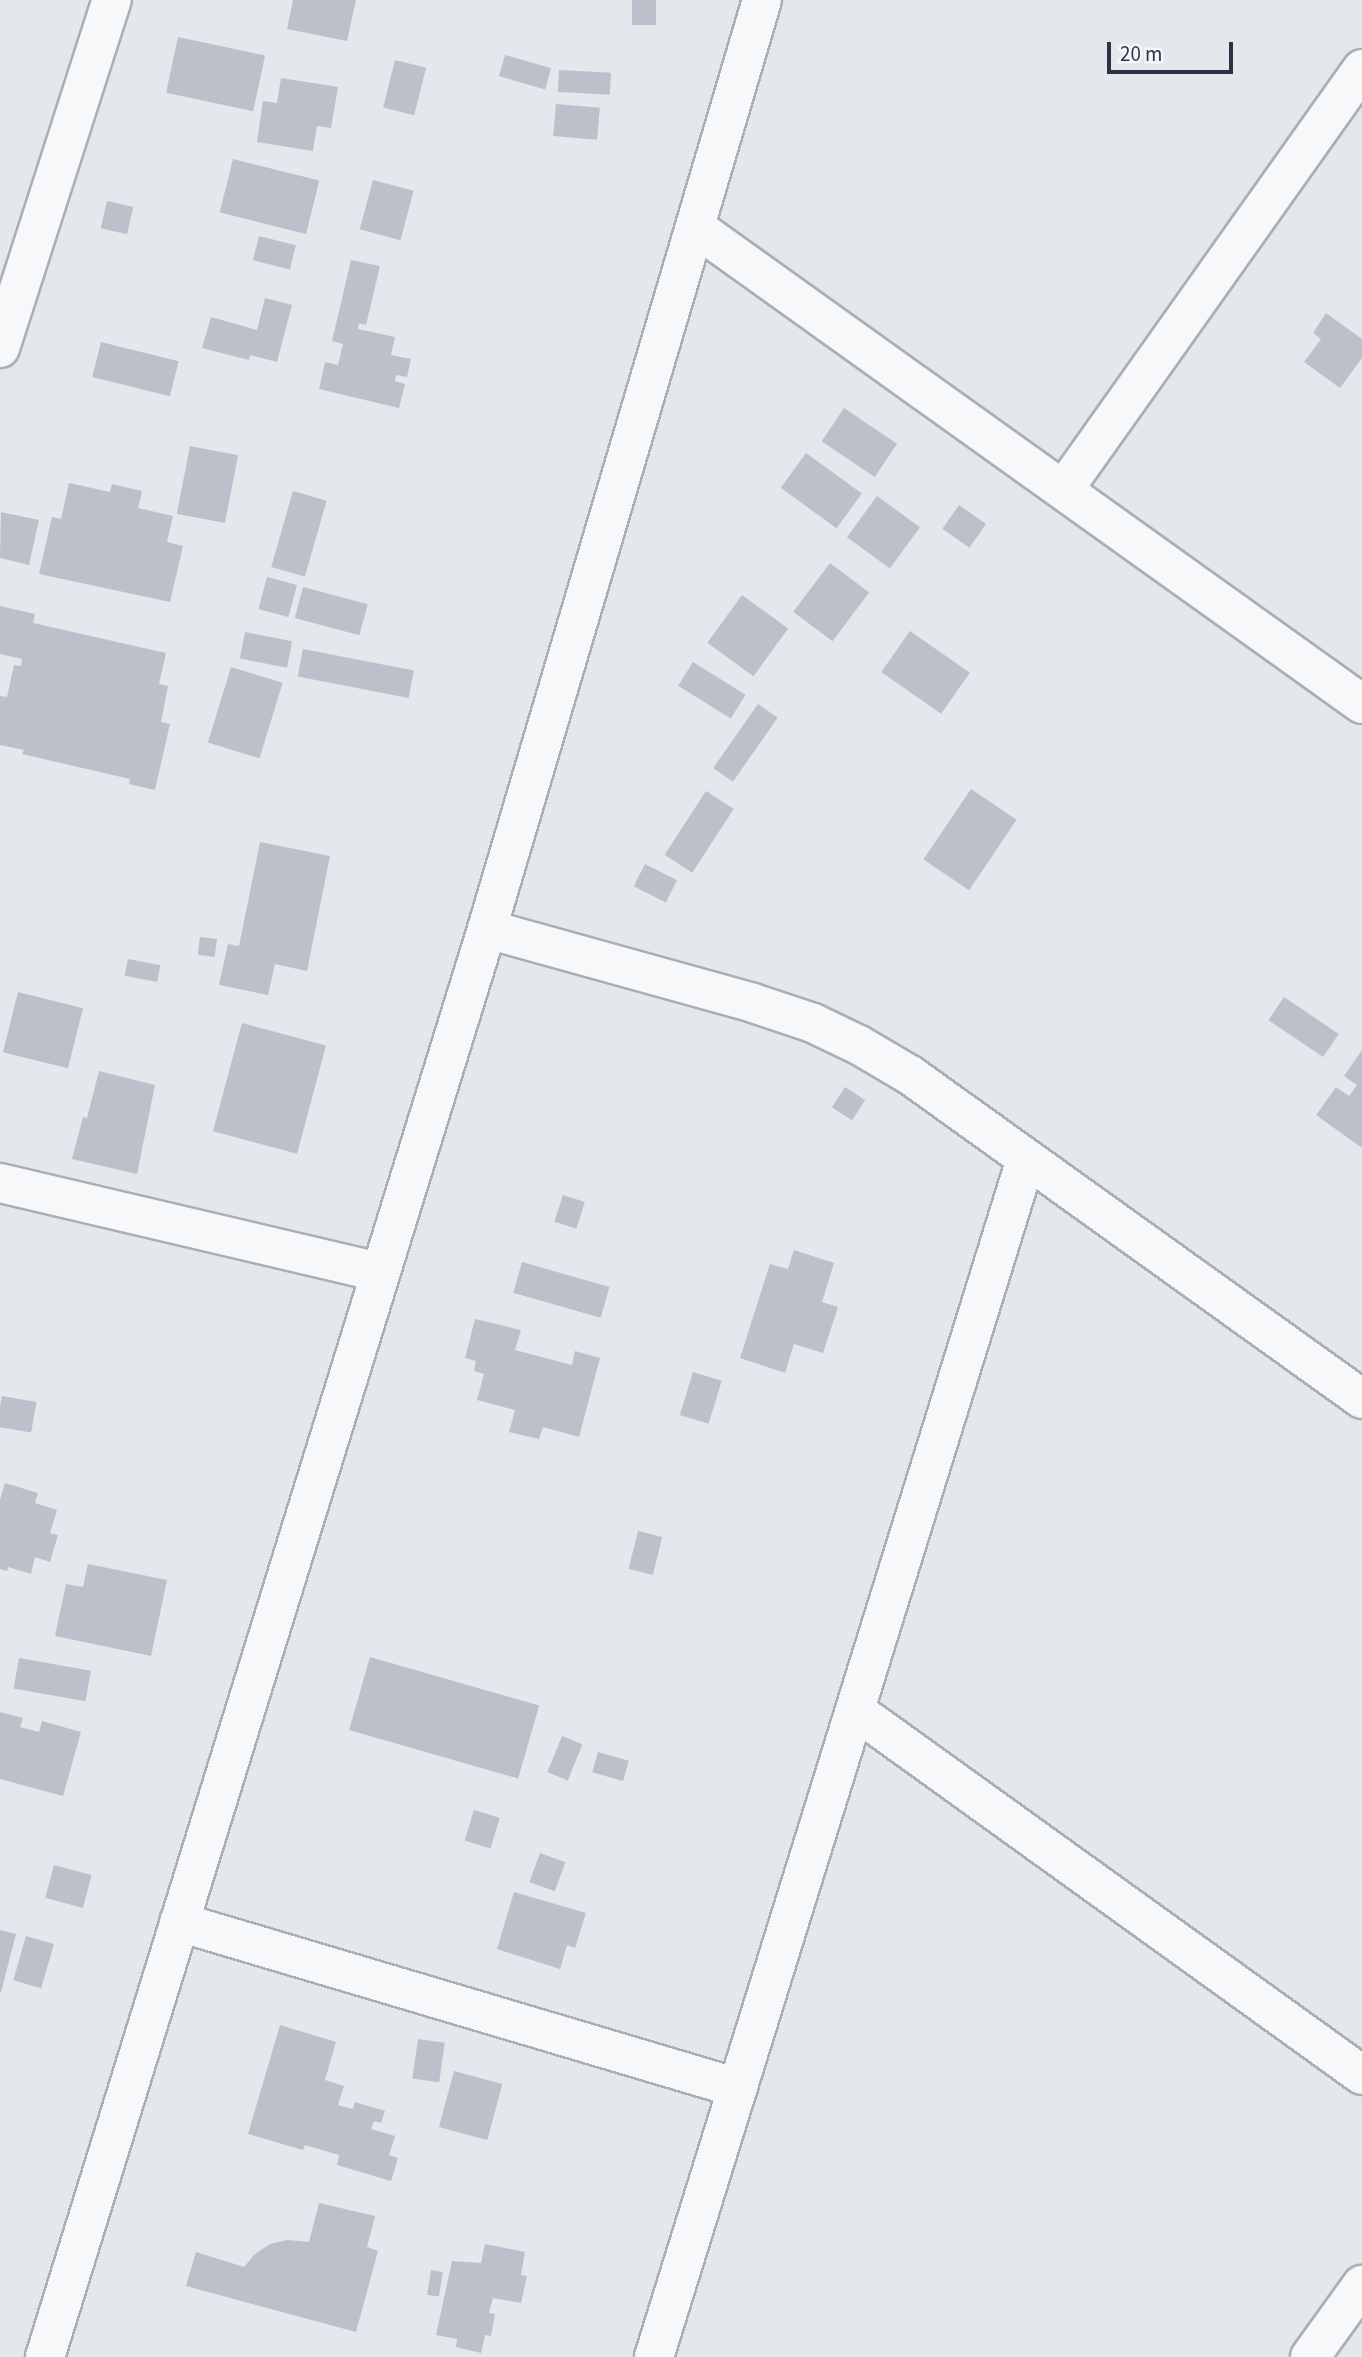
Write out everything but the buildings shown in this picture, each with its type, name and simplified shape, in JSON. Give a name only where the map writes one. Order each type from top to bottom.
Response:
[{"type":"street","points":[[0,348],[112,0]]},
{"type":"street","points":[[45,2357],[486,929],[762,0]]},
{"type":"street","points":[[1064,489],[1362,69]]},
{"type":"street","points":[[695,227],[1362,704]]},
{"type":"street","points":[[486,929],[813,1023],[910,1075],[1362,1399]]},
{"type":"street","points":[[654,2357],[1026,1159]]},
{"type":"street","points":[[0,1183],[380,1272]]},
{"type":"street","points":[[856,1711],[1362,2075]]},
{"type":"street","points":[[179,1922],[738,2088]]},
{"type":"street","points":[[1310,2357],[1362,2285]]}]
